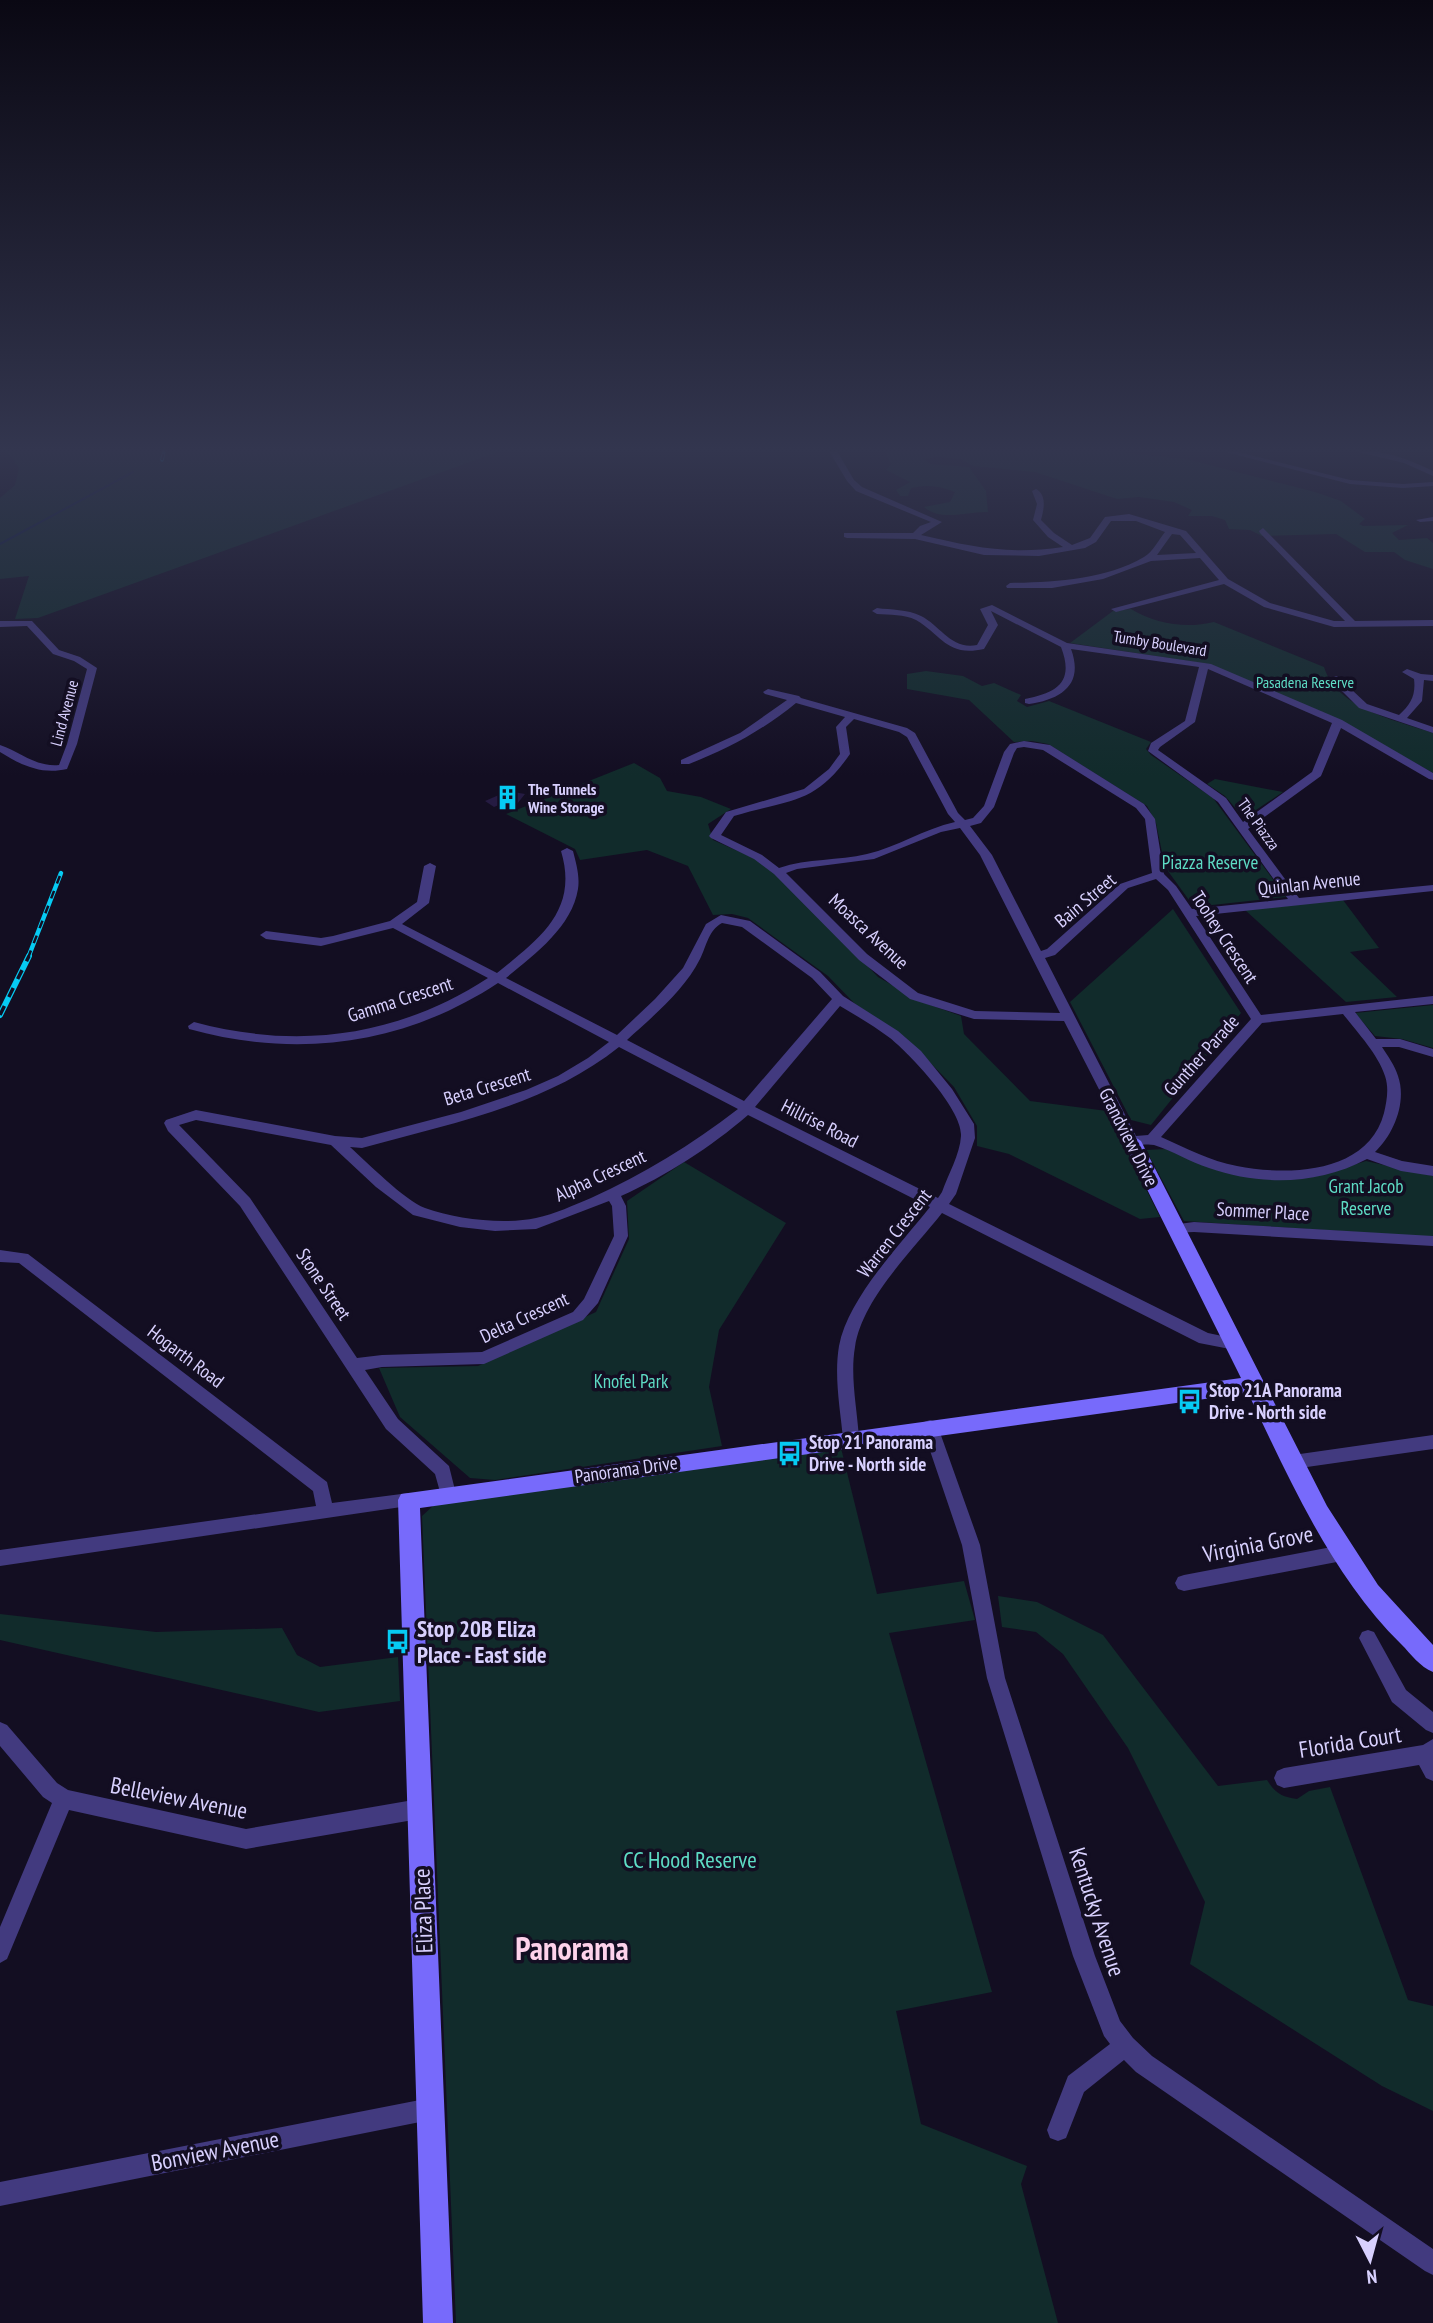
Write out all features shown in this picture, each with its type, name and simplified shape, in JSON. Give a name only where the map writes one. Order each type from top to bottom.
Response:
[{"type":"street","points":[[1010,586],[1075,582],[1100,577],[1146,559]]},
{"type":"street","points":[[1206,559],[1225,581],[1267,605],[1320,622],[1433,623]]},
{"type":"street","points":[[1290,559],[1353,624]]},
{"type":"street","points":[[1115,609],[1225,581]]},
{"type":"street","name":"Tumby Boulevard","points":[[877,611],[919,618],[950,645],[965,650],[981,647],[993,625],[985,609],[992,608],[1065,645],[1204,665],[1338,722],[1433,777]]},
{"type":"street","name":"Lind Avenue","points":[[0,624],[29,623],[56,652],[92,666],[70,751],[63,767],[51,769],[27,764],[0,748]]},
{"type":"street","points":[[1029,701],[1047,697],[1069,680],[1071,667],[1065,645]]},
{"type":"street","name":"The Piazza","points":[[1204,665],[1190,722],[1155,745],[1153,751],[1222,800],[1296,902]]},
{"type":"street","points":[[1407,672],[1419,677],[1433,678]]},
{"type":"street","points":[[1400,719],[1419,702],[1422,694],[1419,677]]},
{"type":"street","points":[[1334,678],[1363,706],[1433,730]]},
{"type":"street","name":"Grandview Drive","points":[[768,692],[796,698],[911,735],[953,814],[986,855],[1253,1384],[1342,1553],[1376,1599],[1417,1647],[1433,1661]]},
{"type":"street","points":[[685,762],[729,746],[765,725],[796,698]]},
{"type":"street","name":"Moasca Avenue","points":[[852,715],[841,727],[845,754],[829,779],[794,799],[730,814],[716,833],[717,839],[758,858],[778,872],[863,957],[915,996],[974,1015],[1068,1017]]},
{"type":"street","points":[[1242,828],[1317,774],[1338,722]]},
{"type":"street","points":[[778,872],[795,866],[870,857],[938,829],[964,826],[978,821],[989,807],[1009,752],[1014,746],[1024,744],[1046,747],[1140,806],[1150,819],[1158,875]]},
{"type":"street","name":"Gamma Crescent","points":[[194,1026],[267,1041],[343,1037],[423,1016],[463,1000],[498,979],[528,954],[562,914],[573,885],[567,851]]},
{"type":"street","points":[[266,935],[321,942],[394,924],[422,903],[430,866]]},
{"type":"street","name":"Toohey Crescent","points":[[1158,875],[1172,888],[1258,1019]]},
{"type":"street","name":"Bain Street","points":[[1038,957],[1051,952],[1124,886],[1158,875]]},
{"type":"street","name":"Quinlan Avenue","points":[[1189,913],[1431,891]]},
{"type":"street","name":"Warren Crescent","points":[[722,919],[746,924],[816,975],[839,999],[874,1021],[916,1054],[947,1092],[967,1124],[968,1138],[949,1194],[877,1283],[846,1345],[845,1366],[851,1438]]},
{"type":"street","name":"Beta Crescent","points":[[196,1115],[335,1141],[362,1143],[543,1089],[618,1041],[682,975],[692,961],[706,929],[722,919]]},
{"type":"street","name":"Hillrise Road","points":[[394,924],[748,1108],[1205,1339],[1235,1344]]},
{"type":"street","name":"Alpha Crescent","points":[[335,1141],[381,1183],[418,1211],[460,1222],[495,1226],[536,1223],[579,1209],[643,1180],[748,1108],[839,999]]},
{"type":"street","name":"Gunther Parade","points":[[1152,1139],[1258,1019],[1433,1000]]},
{"type":"street","points":[[1132,1141],[1152,1139],[1235,1171],[1277,1175],[1319,1171],[1367,1154],[1383,1137],[1394,1103],[1390,1073],[1347,1010]]},
{"type":"street","points":[[1371,1043],[1400,1044],[1433,1053]]},
{"type":"street","name":"Stone Street","points":[[196,1115],[171,1123],[173,1128],[245,1202],[392,1424],[443,1471],[448,1494]]},
{"type":"street","points":[[1367,1154],[1401,1166],[1433,1171]]},
{"type":"street","name":"Delta Crescent","points":[[355,1365],[484,1358],[578,1316],[590,1303],[621,1236],[619,1206],[612,1194]]},
{"type":"street","name":"Sommer Place","points":[[1176,1229],[1197,1227],[1433,1241]]},
{"type":"street","name":"Hogarth Road","points":[[0,1256],[23,1258],[321,1487],[325,1511]]},
{"type":"street","name":"Panorama Drive","points":[[0,1558],[1253,1384]]},
{"type":"street","name":"Kentucky Avenue","points":[[930,1427],[971,1545],[996,1678],[1088,1968],[1112,2028],[1125,2046],[1144,2064],[1433,2263]]},
{"type":"street","points":[[1293,1462],[1433,1442]]},
{"type":"street","name":"Eliza Place","points":[[409,1500],[438,2323]]},
{"type":"street","name":"Virginia Grove","points":[[1184,1583],[1342,1553]]},
{"type":"street","points":[[1368,1638],[1399,1696],[1433,1724]]},
{"type":"street","name":"Belleview Avenue","points":[[0,1731],[50,1790],[64,1799],[246,1839],[419,1809]]},
{"type":"street","name":"Florida Court","points":[[1284,1778],[1430,1758]]},
{"type":"street","points":[[0,1952],[64,1799]]},
{"type":"street","points":[[1058,2130],[1076,2084],[1125,2046]]},
{"type":"street","name":"Bonview Avenue","points":[[0,2194],[430,2109]]},
{"type":"green space","points":[[0,559],[200,559],[38,618],[15,619],[29,576],[0,579]]},
{"type":"green space","points":[[1433,559],[1433,569],[1405,560]]},
{"type":"green space","name":"Pasadena Reserve","points":[[1131,609],[1171,624],[1214,622],[1324,667],[1341,693],[1354,703],[1433,733],[1433,773],[1337,719],[1208,664],[1070,643],[1113,611]]},
{"type":"green space","name":"Piazza Reserve","points":[[926,671],[963,676],[982,686],[994,683],[1021,695],[1017,701],[1027,707],[1049,701],[1151,742],[1146,749],[1151,755],[1213,798],[1286,897],[1194,907],[1165,867],[1156,823],[1147,806],[1048,744],[1014,742],[969,700],[907,689],[907,674]]},
{"type":"green space","points":[[634,763],[660,778],[667,791],[701,797],[731,809],[708,824],[713,840],[756,859],[787,882],[878,977],[922,1002],[961,1016],[964,1034],[1030,1101],[1107,1111],[1160,1217],[1140,1219],[1009,1154],[977,1146],[977,1126],[954,1087],[906,1038],[855,1004],[828,976],[748,918],[732,914],[713,915],[688,866],[647,850],[580,860],[575,849],[506,814]]},
{"type":"green space","points":[[1215,779],[1283,792],[1244,818],[1225,796],[1207,784]]},
{"type":"green space","points":[[1343,900],[1379,948],[1350,952],[1397,997],[1346,1002],[1245,910]]},
{"type":"green space","points":[[1173,909],[1241,1013],[1151,1125],[1131,1120],[1070,1002]]},
{"type":"green space","points":[[1433,1005],[1433,1048],[1402,1039],[1375,1036],[1355,1013]]},
{"type":"green space","name":"Grant Jacob Reserve","points":[[1166,1149],[1235,1175],[1321,1175],[1366,1161],[1433,1176],[1433,1237],[1184,1221],[1146,1150]]},
{"type":"green space","name":"Knofel Park","points":[[684,1162],[786,1223],[719,1330],[709,1387],[722,1446],[495,1480],[470,1478],[400,1417],[379,1368],[478,1366],[596,1312],[629,1239],[627,1201]]},
{"type":"green space","name":"CC Hood Reserve","points":[[841,1448],[877,1594],[964,1581],[975,1620],[889,1633],[992,1992],[896,2011],[921,2124],[1027,2166],[1021,2184],[1058,2323],[456,2323],[422,1516],[434,1505]]},
{"type":"green space","points":[[998,1596],[1037,1602],[1103,1635],[1218,1786],[1267,1780],[1279,1794],[1297,1799],[1309,1791],[1330,1787],[1408,2000],[1433,2006],[1433,2111],[1382,2086],[1190,1964],[1205,1902],[1128,1748],[1063,1654],[1036,1632],[1002,1627]]},
{"type":"green space","points":[[0,1614],[156,1632],[282,1628],[297,1655],[320,1667],[398,1657],[400,1701],[319,1712],[0,1640]]},
{"type":"building","name":"The Tunnels Wine Storage","points":[[508,791],[525,794],[517,804],[506,802],[494,807],[485,801]]},
{"type":"railway","points":[[28,958],[61,873]]},
{"type":"railway","points":[[0,1015],[29,956]]},
{"type":"place","name":"The Tunnels Wine Storage","points":[[508,798]]},
{"type":"place","name":"Stop 21A Panorama Drive - North side","points":[[1189,1401]]},
{"type":"place","name":"Stop 21 Panorama Drive - North side","points":[[789,1453]]},
{"type":"place","name":"Stop 20B Eliza Place - East side","points":[[397,1642]]},
{"type":"district","name":"Panorama","points":[[572,1949]]}]
